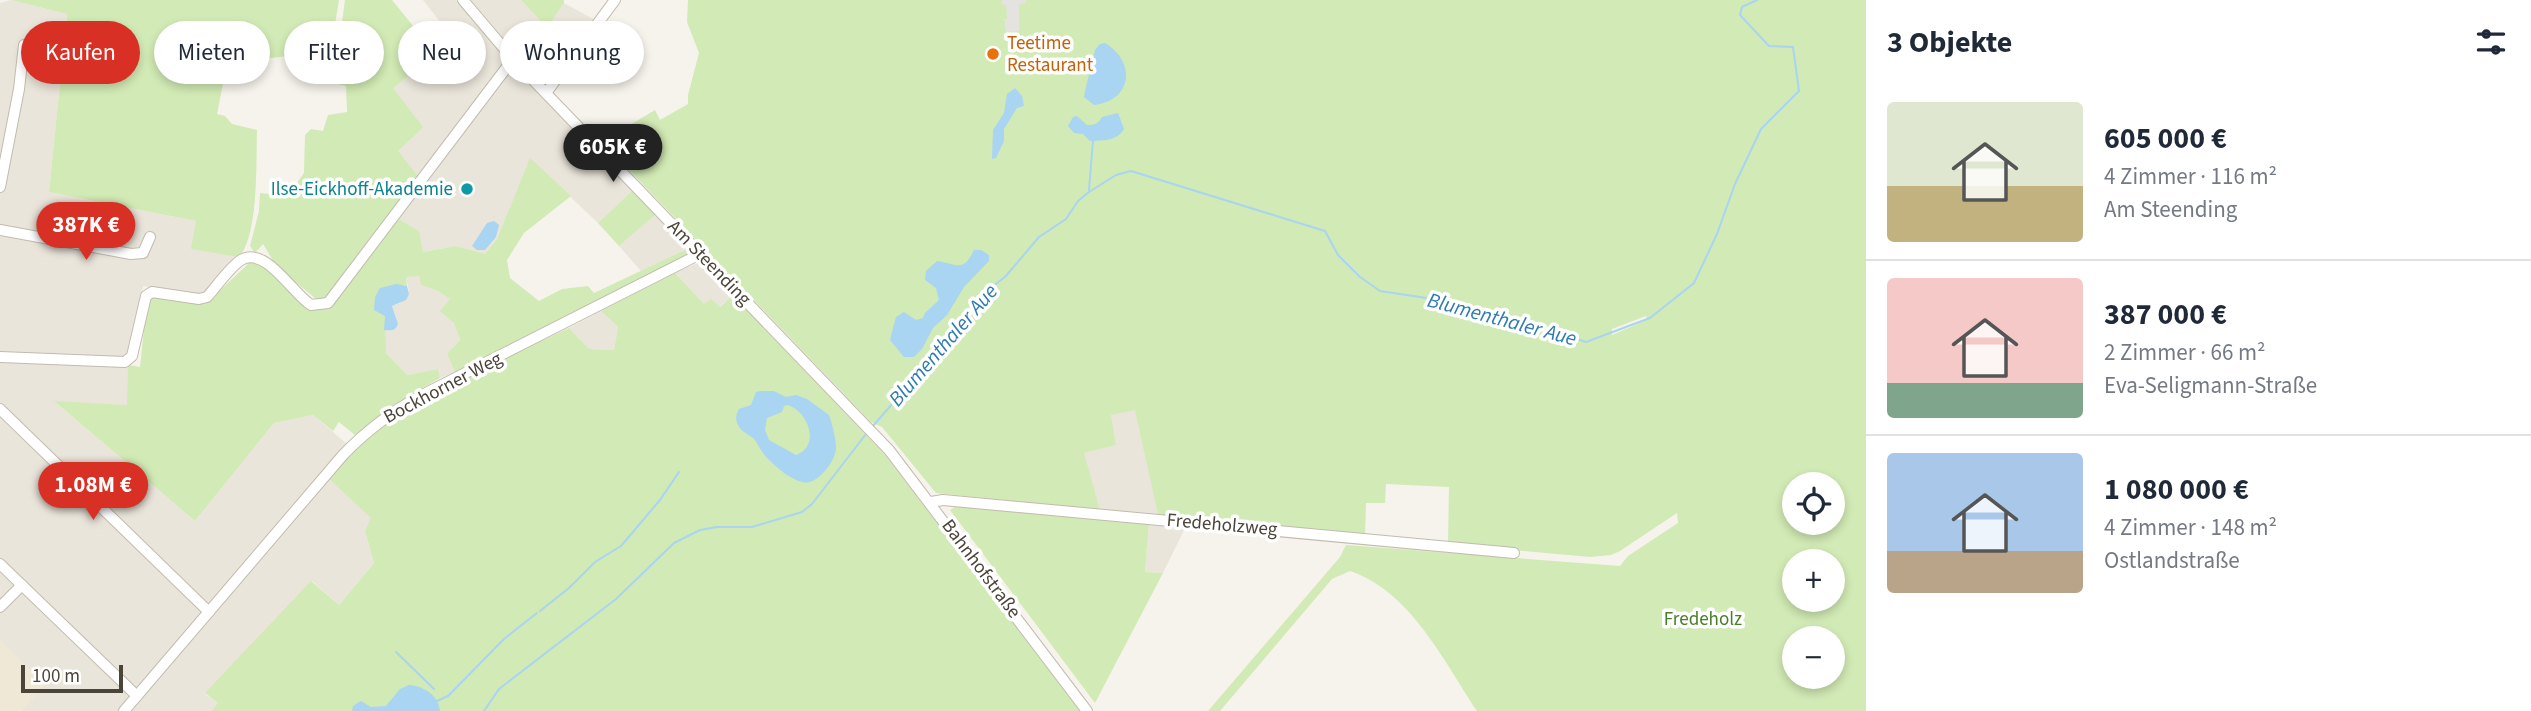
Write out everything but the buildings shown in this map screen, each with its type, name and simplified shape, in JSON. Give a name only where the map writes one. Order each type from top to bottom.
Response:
[{"type":"street","name":"Am Steending","points":[[463,0],[500,44]]},
{"type":"street","points":[[546,93],[615,0]]},
{"type":"street","points":[[0,187],[21,71]]},
{"type":"street","points":[[0,358],[125,362],[132,356],[146,296],[152,292],[199,299],[207,297],[242,260],[255,257],[265,261],[312,306],[328,303],[500,76]]},
{"type":"street","name":"Am Steending","points":[[537,84],[871,430]]},
{"type":"street","points":[[0,230],[131,254],[144,253],[150,237]]},
{"type":"street","name":"Bockhorner Weg","points":[[124,711],[343,455],[366,433],[396,410],[700,254]]},
{"type":"street","points":[[0,409],[209,612]]},
{"type":"street","name":"Bahnhofstraße","points":[[871,430],[931,502],[1087,711]]},
{"type":"street","name":"Fredeholzweg","points":[[931,502],[943,500],[1514,553]]},
{"type":"street","points":[[0,564],[136,696]]},
{"type":"street","points":[[0,607],[22,584]]},
{"type":"shaded area","points":[[11,0],[67,14],[66,21],[21,21],[21,84],[60,84],[49,192],[196,221],[239,257],[205,296],[143,286],[128,356],[128,405],[55,402],[195,521],[274,423],[313,415],[347,444],[313,482],[320,488],[328,478],[372,518],[365,531],[374,563],[339,605],[312,581],[205,694],[218,703],[211,711],[21,711],[44,684],[0,641],[0,3]]},
{"type":"shaded area","points":[[423,0],[456,0],[474,21],[439,21]]},
{"type":"shaded area","points":[[471,0],[521,0],[540,21],[500,21],[500,35]]},
{"type":"shaded area","points":[[1002,0],[1026,0],[1026,3],[1019,4],[1019,31],[1006,32],[1006,5],[1002,4]]},
{"type":"shaded area","points":[[564,3],[594,21],[552,21]]},
{"type":"shaded area","points":[[486,36],[500,53],[500,70],[418,176],[397,151],[392,88],[398,83],[486,84]]},
{"type":"shaded area","points":[[500,84],[529,84],[633,190],[598,223],[530,159],[497,239],[485,255],[455,246],[422,252],[397,218]]},
{"type":"shaded area","points":[[656,214],[689,248],[641,271],[619,246]]},
{"type":"shaded area","points":[[702,261],[733,295],[719,307],[704,304],[675,273]]},
{"type":"shaded area","points":[[419,275],[421,285],[451,299],[454,323],[460,340],[447,354],[455,372],[440,378],[438,369],[407,375],[386,353],[384,330],[392,331],[396,317],[392,306],[400,303],[409,292],[406,277]]},
{"type":"shaded area","points":[[601,311],[618,327],[614,350],[589,349],[569,328]]},
{"type":"shaded area","points":[[1136,409],[1158,515],[1100,510],[1083,453],[1116,445],[1110,415]]},
{"type":"shaded area","points":[[1149,523],[1186,526],[1163,573],[1145,572]]},
{"type":"shaded area","points":[[0,641],[45,685],[21,711],[0,711]]},
{"type":"green space","points":[[11,0],[339,0],[336,21],[284,21],[284,56],[270,58],[270,21],[154,21],[154,84],[223,84],[217,114],[225,116],[232,124],[257,130],[253,215],[250,232],[239,257],[191,249],[196,221],[49,192],[60,84],[140,84],[140,21],[66,21],[67,14]]},
{"type":"green space","points":[[345,0],[392,0],[409,21],[398,21],[398,84],[393,88],[423,127],[398,151],[418,176],[321,303],[277,267],[263,244],[255,253],[250,246],[259,211],[260,193],[288,196],[304,173],[305,135],[311,129],[323,131],[328,115],[347,112],[346,86],[338,84],[384,84],[384,21],[342,21]]},
{"type":"green space","points":[[521,0],[564,0],[552,21],[540,21]]},
{"type":"green space","name":"Fredeholz","points":[[688,0],[1866,0],[1866,711],[1477,711],[1438,650],[1408,611],[1372,581],[1350,571],[1332,579],[1220,711],[1208,711],[1340,557],[1346,545],[1620,566],[1628,556],[1678,523],[1677,513],[1620,551],[1611,555],[1590,557],[1448,544],[1449,487],[1386,484],[1385,503],[1366,503],[1365,536],[1158,515],[1135,410],[1111,415],[1116,445],[1084,453],[1100,510],[936,493],[882,427],[871,422],[603,143],[655,110],[660,120],[688,104],[699,53],[687,22]],"holes":[[[1646,316],[1647,320],[1612,335],[1612,329]]]},
{"type":"green space","points":[[530,158],[571,196],[524,233],[507,260],[510,278],[539,301],[562,289],[588,286],[594,293],[689,248],[690,255],[455,372],[447,354],[460,340],[454,323],[440,311],[450,299],[421,285],[419,276],[406,277],[407,286],[402,285],[385,316],[386,353],[407,375],[438,369],[440,378],[410,395],[355,435],[339,422],[333,431],[313,415],[274,423],[195,521],[54,401],[127,405],[128,365],[140,367],[147,301],[155,296],[210,300],[249,263],[262,266],[273,273],[301,304],[312,310],[323,309],[337,299],[397,218],[419,231],[423,252],[455,246],[485,254],[497,239]]},
{"type":"green space","points":[[633,190],[656,214],[619,246],[598,223]]},
{"type":"green space","points":[[675,273],[704,304],[711,299],[720,307],[733,295],[885,455],[1081,711],[211,711],[218,703],[205,693],[311,581],[339,605],[374,563],[365,531],[371,518],[328,478],[353,452],[409,409],[440,391],[569,328],[589,349],[614,350],[618,327],[601,311]]},
{"type":"green space","points":[[958,505],[1149,523],[1145,572],[1163,573],[1095,703],[950,510]]},
{"type":"water","points":[[1105,43],[1122,60],[1126,79],[1117,96],[1094,105],[1084,97],[1085,91],[1095,50]]},
{"type":"water","points":[[1015,88],[1022,96],[1024,106],[1017,108],[1004,129],[1004,141],[996,158],[992,159],[993,130],[1004,113],[1007,94]]},
{"type":"water","points":[[1118,113],[1124,129],[1109,140],[1090,141],[1083,134],[1074,133],[1068,126],[1073,117],[1077,116],[1087,125],[1092,125],[1098,123],[1102,117]]},
{"type":"water","points":[[494,221],[499,225],[496,237],[485,250],[477,250],[472,246],[487,223]]},
{"type":"water","points":[[974,250],[981,250],[989,255],[989,261],[964,287],[947,315],[933,328],[922,349],[914,357],[904,357],[890,340],[896,317],[904,312],[916,320],[923,318],[939,300],[936,288],[925,280],[926,271],[937,261],[963,264]]},
{"type":"water","points":[[396,284],[407,286],[409,294],[406,300],[392,306],[397,326],[392,330],[384,330],[385,316],[374,310],[375,297],[380,288]]},
{"type":"water","points":[[774,391],[786,397],[796,395],[807,399],[829,415],[836,447],[833,459],[819,477],[808,482],[792,478],[771,461],[754,439],[739,427],[736,419],[738,411],[751,405],[756,392]],"holes":[[[784,406],[796,409],[807,422],[810,438],[808,445],[796,455],[769,440],[765,430],[767,418],[782,412]]]},
{"type":"water","points":[[409,685],[429,692],[439,705],[440,711],[352,711],[353,706],[361,701],[371,707],[386,706],[400,689]]},
{"type":"waterway","name":"Blumenthaler Aue","points":[[873,426],[964,321],[984,293],[1005,277],[1039,237],[1066,219],[1078,201],[1089,192],[1116,175],[1131,171],[1325,231],[1338,255],[1360,277],[1380,291],[1446,301],[1513,318],[1586,342],[1650,318],[1694,283],[1761,129],[1799,91],[1793,47],[1769,46],[1740,15],[1742,7],[1757,0]]},
{"type":"waterway","points":[[1089,190],[1093,140]]},
{"type":"waterway","name":"Blumenthaler Aue","points":[[484,711],[499,689],[616,599],[674,543],[700,530],[752,527],[802,512],[812,504],[866,434]]},
{"type":"waterway","points":[[540,611],[569,588],[595,562],[621,546],[660,500],[679,472]]},
{"type":"waterway","points":[[437,701],[448,696],[504,639],[537,613]]},
{"type":"waterway","points":[[396,652],[434,689]]},
{"type":"place","name":"Teetime Restaurant","points":[[993,54]]},
{"type":"place","name":"Ilse-Eickhoff-Akademie","points":[[467,189]]}]
